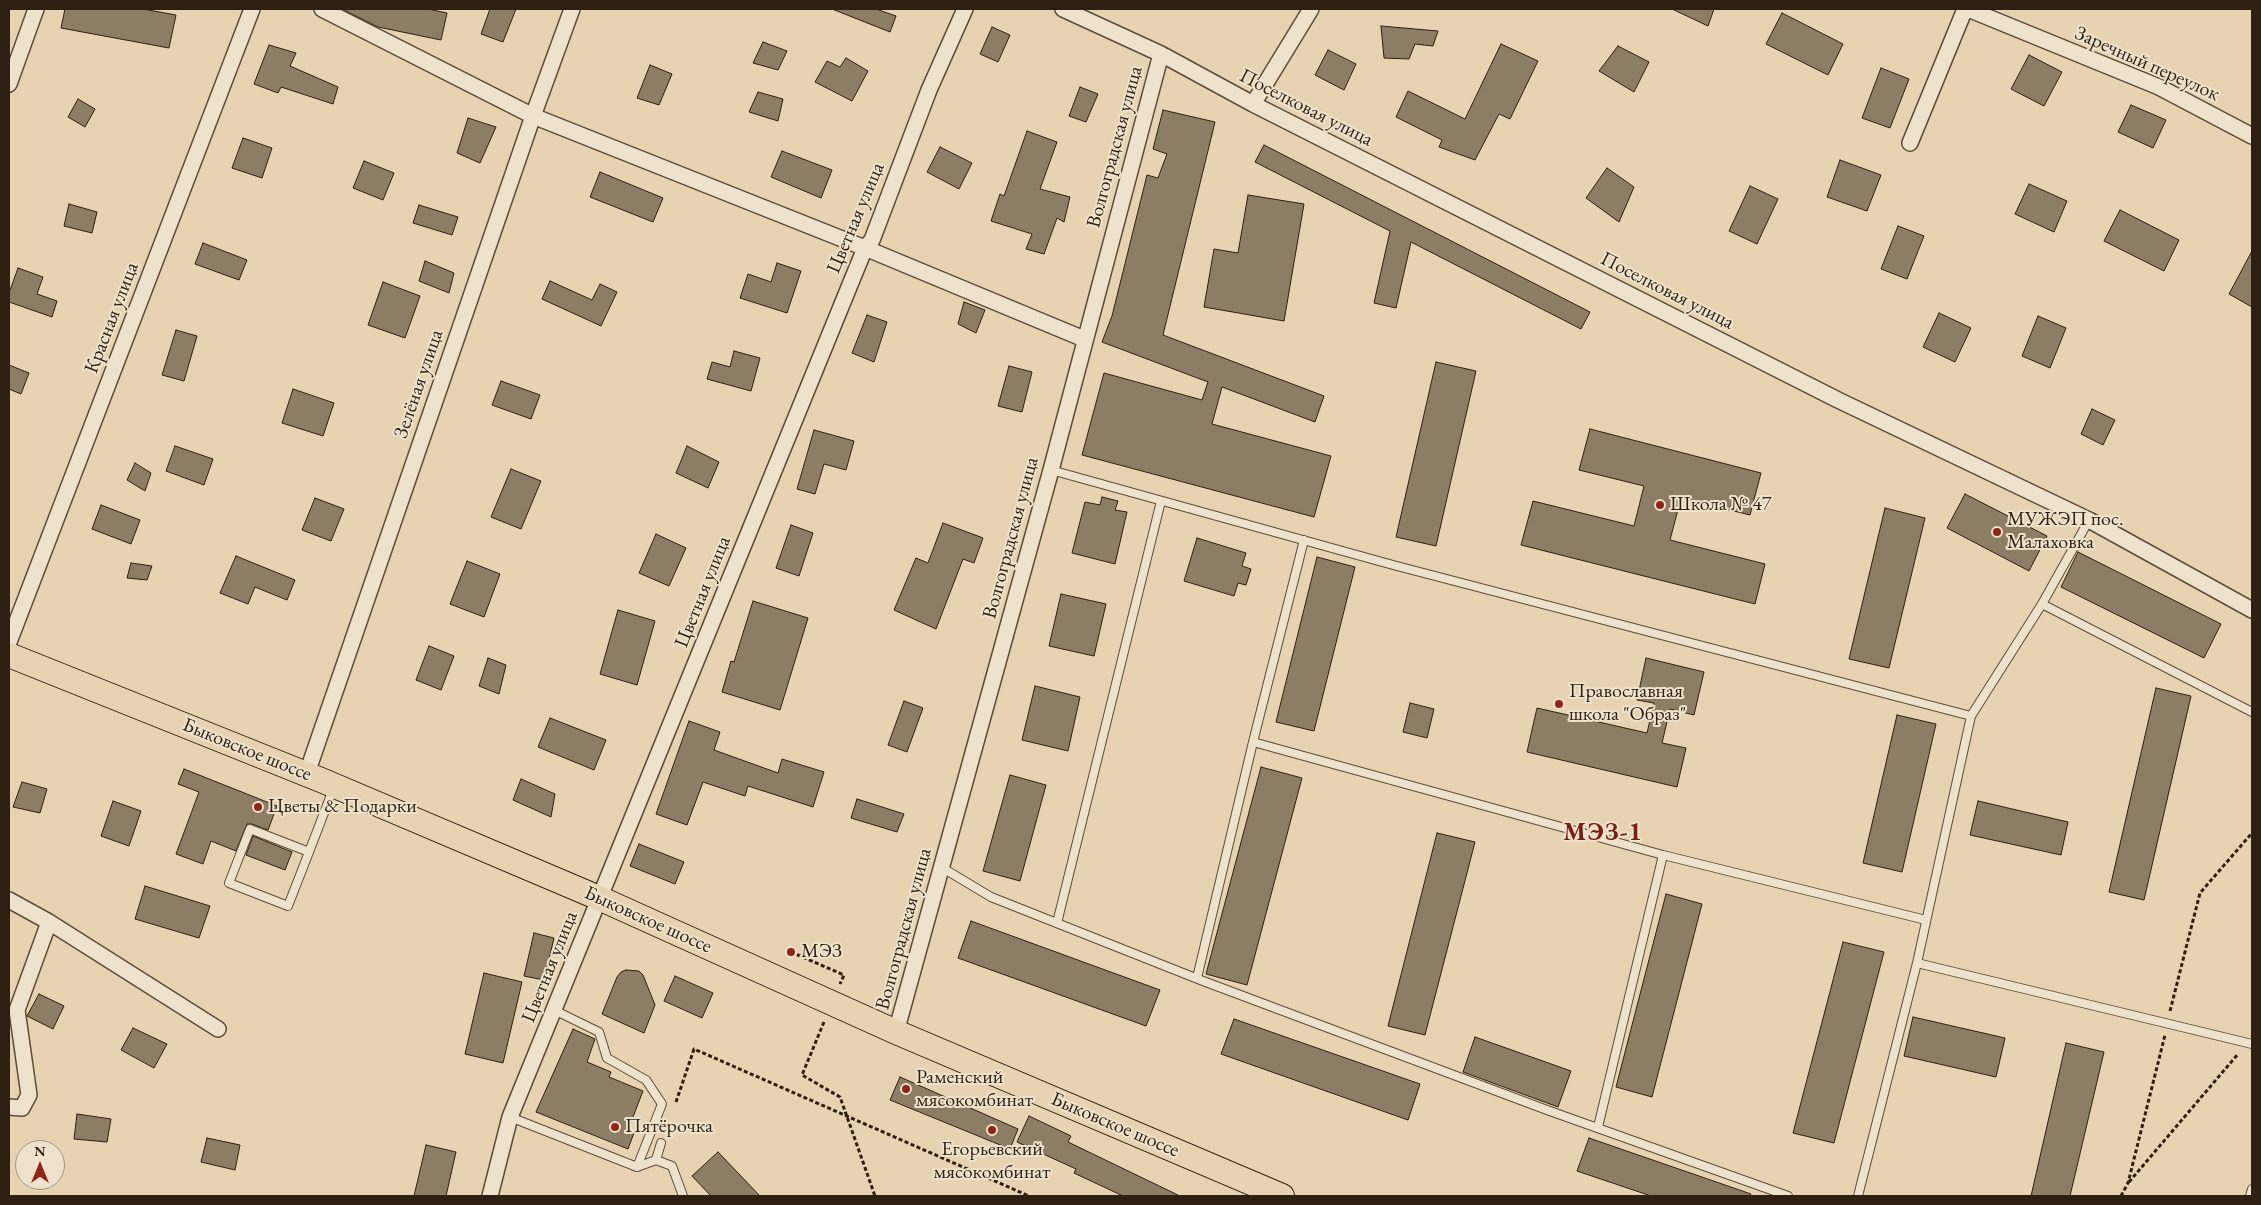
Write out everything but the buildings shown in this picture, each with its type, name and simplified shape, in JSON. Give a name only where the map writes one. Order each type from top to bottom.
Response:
[{"type":"main road","name":"Быковское шоссе","points":[[9,655],[334,785],[600,898],[896,1032],[1282,1196]]},
{"type":"street","points":[[9,84],[36,9]]},
{"type":"street","name":"Красная улица","points":[[9,642],[252,9]]},
{"type":"street","points":[[322,9],[533,116],[865,248],[1084,339]]},
{"type":"street","name":"Зелёная улица","points":[[307,774],[533,116],[572,9]]},
{"type":"street","name":"Цветная улица","points":[[490,1196],[510,1117],[865,248],[872,240],[929,90],[965,9]]},
{"type":"street","name":"Поселковая улица","points":[[1063,9],[1161,54],[1253,104],[1838,400],[2089,520],[2252,610]]},
{"type":"street","points":[[1253,104],[1311,9]]},
{"type":"street","name":"Заречный переулок","points":[[1910,143],[1966,9],[2159,87],[2252,136]]},
{"type":"street","name":"Волгоградская улица","points":[[896,1032],[1051,470],[1084,339],[1161,54]]},
{"type":"street","points":[[9,900],[49,922],[218,1029]]},
{"type":"street","points":[[9,1107],[22,1108],[28,1096],[17,1010],[49,922]]},
{"type":"lane","points":[[1051,470],[1304,540],[1971,716]]},
{"type":"lane","points":[[1057,923],[1161,501]]},
{"type":"lane","points":[[1858,1196],[1917,963],[1971,716],[2042,604],[2089,520]]},
{"type":"lane","points":[[1197,978],[1253,742],[1304,540]]},
{"type":"lane","points":[[2042,604],[2252,712]]},
{"type":"lane","points":[[1253,742],[1663,855],[1926,920]]},
{"type":"lane","points":[[309,852],[250,829],[229,883],[288,906],[309,852],[334,785]]},
{"type":"lane","points":[[1598,1127],[1663,855]]},
{"type":"lane","points":[[941,867],[991,897],[1197,978],[1788,1196]]},
{"type":"lane","points":[[1917,963],[2250,1043]]},
{"type":"lane","points":[[554,1010],[599,1032],[607,1058],[646,1080],[662,1104],[637,1167]]},
{"type":"lane","points":[[510,1117],[637,1167],[656,1160],[672,1166],[683,1196]]},
{"type":"lane","points":[[656,1160],[661,1143]]},
{"type":"lane","points":[[2250,1196],[2252,1189]]},
{"type":"path","points":[[2128,1183],[2200,893],[2252,833]]},
{"type":"path","points":[[791,952],[844,975],[802,1075],[840,1097],[875,1196]]},
{"type":"path","points":[[2121,1196],[2128,1183],[2250,1043]]},
{"type":"path","points":[[674,1105],[694,1049],[1029,1196]]},
{"type":"place","name":"Школа № 47","points":[[1660,505]]},
{"type":"place","name":"МУЖЭП пос. Малаховка","points":[[1997,532]]},
{"type":"place","name":"Православная школа \"Образ\"","points":[[1559,704]]},
{"type":"place","name":"Цветы & Подарки","points":[[258,807]]},
{"type":"place","name":"МЭЗ","points":[[791,952]]},
{"type":"place","name":"Раменский мясокомбинат","points":[[906,1089]]},
{"type":"place","name":"Пятёрочка","points":[[615,1127]]},
{"type":"place","name":"Егорьевский мясокомбинат","points":[[992,1130]]},
{"type":"district","name":"МЭЗ-1","points":[[1603,833]]}]
